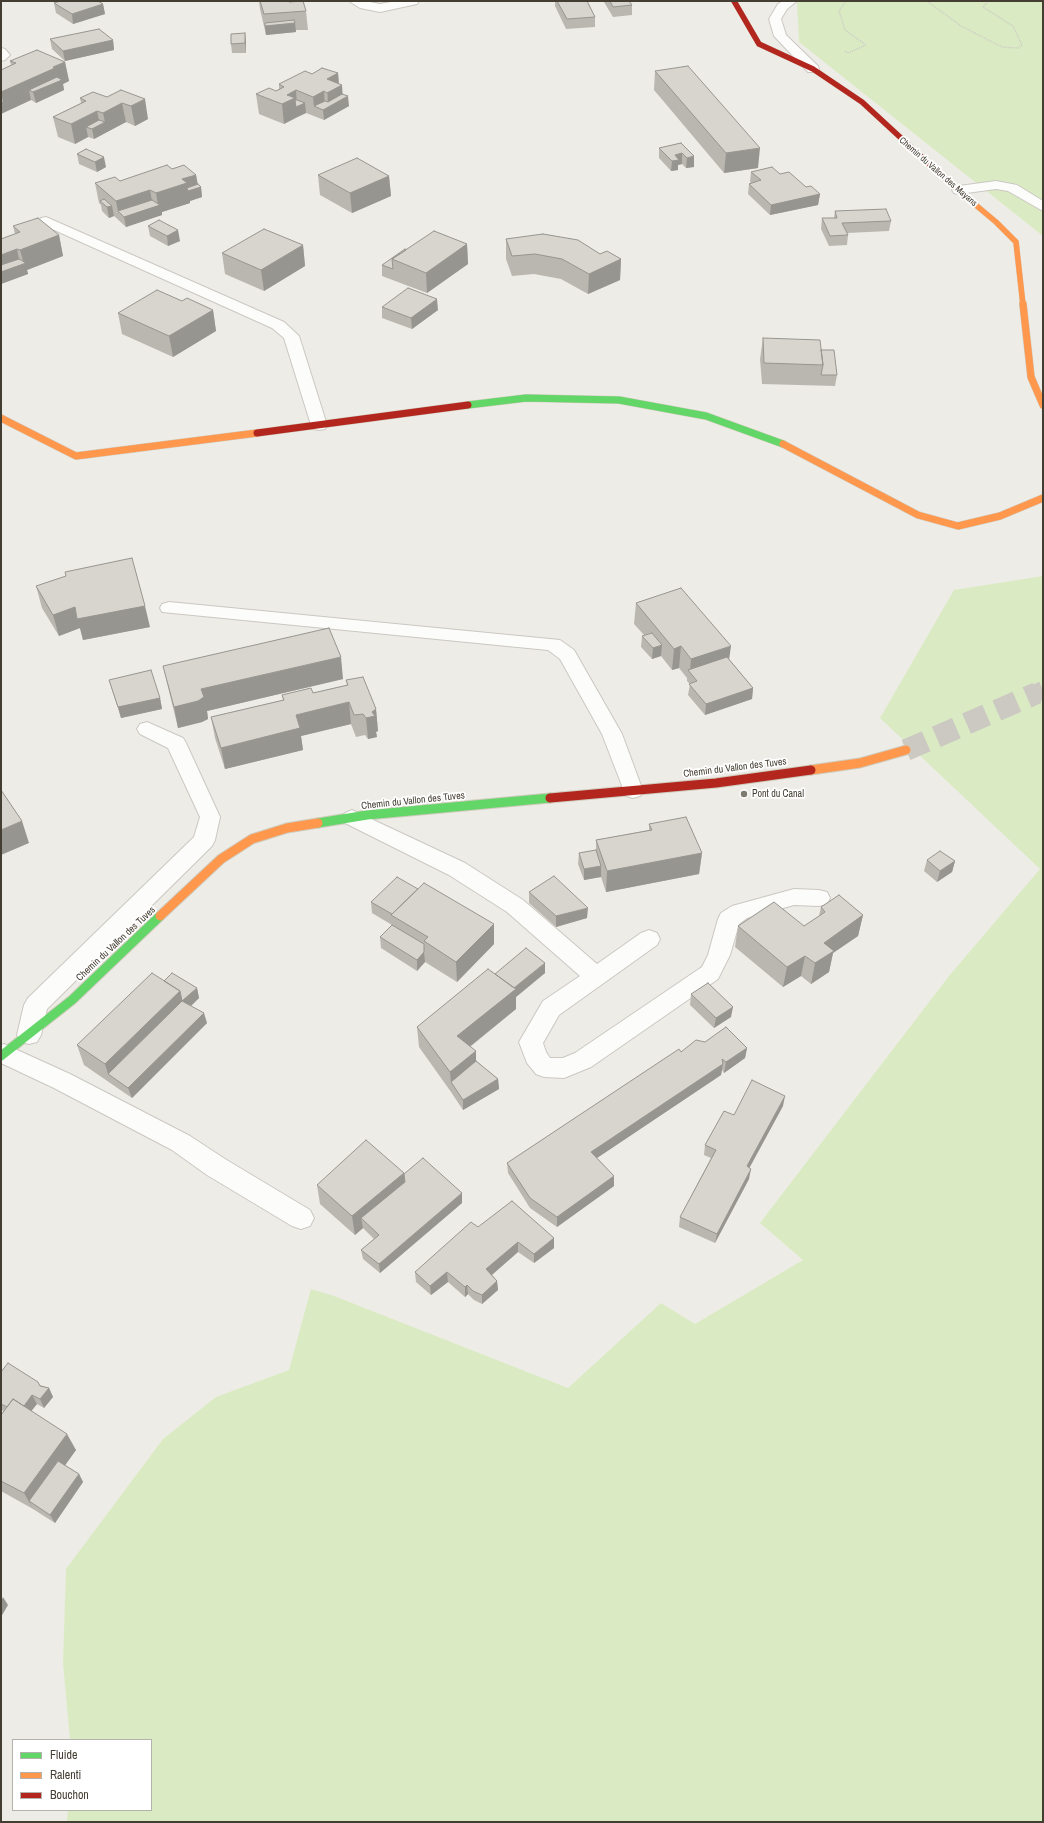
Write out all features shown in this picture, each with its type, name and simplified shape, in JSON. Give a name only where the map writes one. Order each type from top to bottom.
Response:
[{"type":"street","points":[[355,1],[364,5],[380,8],[413,1]]},
{"type":"street","name":"Chemin du Vallon des Mayans","points":[[734,1],[759,44],[813,70],[862,102],[920,157],[996,222],[1016,242],[1031,377],[1043,406]]},
{"type":"street","points":[[791,1],[782,7],[775,19],[780,36],[813,70]]},
{"type":"street","points":[[1,52],[4,55],[1,57]]},
{"type":"street","points":[[959,190],[996,185],[1012,188],[1043,207]]},
{"type":"street","points":[[46,221],[278,325],[291,336],[319,425]]},
{"type":"street","points":[[1,418],[76,456],[526,398],[619,400],[706,416],[788,446],[918,515],[958,526],[1000,516],[1043,498]]},
{"type":"street","points":[[169,608],[553,644],[567,655],[612,734],[633,791]]},
{"type":"street","points":[[29,1035],[36,1005],[204,840],[210,817],[176,743],[147,729]]},
{"type":"street","name":"Chemin du Vallon des Tuves","points":[[2,1055],[72,1000],[221,860],[252,840],[287,828],[352,818],[716,783],[860,762],[906,750]]},
{"type":"street","points":[[352,818],[457,869],[516,906],[595,976]]},
{"type":"street","points":[[649,939],[551,1008],[531,1042],[534,1056],[544,1067],[564,1068],[583,1060],[710,973],[719,956],[729,919],[740,912],[794,897],[819,898]]},
{"type":"street","points":[[2,1055],[62,1081],[181,1143],[216,1167],[301,1218]]},
{"type":"path","points":[[841,49],[848,53],[866,46],[845,30],[839,11],[846,1]]},
{"type":"path","points":[[927,1],[961,26],[1002,47],[1018,48],[1022,44],[1013,26],[983,7],[988,1]]},
{"type":"green space","points":[[797,1],[1043,1],[1043,236],[799,42]]},
{"type":"green space","points":[[1043,576],[1043,1822],[67,1822],[68,1811],[152,1811],[152,1739],[70,1739],[63,1663],[66,1569],[163,1439],[216,1397],[289,1370],[311,1289],[334,1296],[568,1388],[661,1303],[695,1324],[803,1260],[760,1223],[949,976],[1040,869],[880,718],[954,590]]},
{"type":"building","points":[[61,1],[98,1],[103,4],[72,14],[54,3]]},
{"type":"building","points":[[260,1],[303,1],[306,11],[264,14]]},
{"type":"building","points":[[557,1],[587,1],[595,17],[567,19]]},
{"type":"building","points":[[610,1],[629,1],[632,5],[613,7]]},
{"type":"building","points":[[294,20],[295,23],[265,26],[265,23]]},
{"type":"building","points":[[99,29],[113,40],[63,51],[50,39]]},
{"type":"building","points":[[245,33],[245,43],[231,44],[231,34]]},
{"type":"building","points":[[37,50],[65,62],[1,92],[1,70],[16,63],[10,61]]},
{"type":"building","points":[[688,66],[760,148],[726,153],[655,71]]},
{"type":"building","points":[[322,68],[338,73],[327,79],[342,85],[327,93],[324,91],[313,97],[296,90],[287,95],[295,98],[282,104],[256,94],[269,88],[276,91],[284,87],[279,84],[305,71],[312,74]]},
{"type":"building","points":[[57,77],[62,80],[33,92],[29,90]]},
{"type":"building","points":[[121,90],[145,99],[131,106],[122,103],[103,113],[97,111],[71,124],[53,117],[86,101],[80,98],[93,92],[107,97]]},
{"type":"building","points":[[342,94],[348,96],[323,110],[314,106],[325,101],[328,102]]},
{"type":"building","points":[[295,100],[297,100],[305,103],[296,107]]},
{"type":"building","points":[[99,120],[105,122],[92,129],[86,127]]},
{"type":"building","points":[[681,143],[694,156],[687,158],[682,153],[675,155],[679,160],[672,161],[659,148]]},
{"type":"building","points":[[86,149],[104,157],[95,162],[77,154]]},
{"type":"building","points":[[357,158],[389,176],[350,193],[318,175]]},
{"type":"building","points":[[167,165],[172,169],[184,165],[196,175],[182,179],[187,183],[156,193],[150,190],[116,201],[95,183],[115,177],[120,181]]},
{"type":"building","points":[[772,167],[780,174],[789,172],[806,187],[811,186],[820,194],[771,205],[749,184],[761,180],[751,172]]},
{"type":"building","points":[[198,184],[201,187],[188,191],[187,188]]},
{"type":"building","points":[[104,199],[112,206],[107,207],[100,201]]},
{"type":"building","points":[[152,200],[160,205],[124,217],[118,211]]},
{"type":"building","points":[[886,209],[891,221],[842,223],[848,235],[830,236],[822,218],[837,218],[835,211]]},
{"type":"building","points":[[38,218],[59,235],[20,250],[17,249],[1,255],[1,239],[20,232],[13,226]]},
{"type":"building","points":[[159,220],[178,230],[167,236],[148,226]]},
{"type":"building","points":[[264,229],[303,245],[261,270],[222,253]]},
{"type":"building","points":[[434,231],[467,244],[426,273],[392,259]]},
{"type":"building","points":[[543,234],[578,240],[600,254],[607,251],[621,259],[589,274],[562,259],[535,254],[512,256],[506,239]]},
{"type":"building","points":[[405,249],[406,250],[392,259],[393,269],[382,265]]},
{"type":"building","points":[[19,259],[26,263],[1,272],[1,265]]},
{"type":"building","points":[[408,288],[437,299],[411,318],[382,307]]},
{"type":"building","points":[[157,290],[182,301],[187,298],[213,310],[169,336],[118,313]]},
{"type":"building","points":[[763,338],[820,340],[823,365],[764,363]]},
{"type":"building","points":[[821,350],[834,350],[837,375],[821,375],[823,365]]},
{"type":"building","points":[[132,558],[145,606],[77,619],[75,607],[53,615],[36,586],[66,576],[65,572]]},
{"type":"building","points":[[681,588],[731,646],[691,659],[681,646],[674,649],[636,603]]},
{"type":"building","points":[[329,628],[341,657],[201,689],[204,697],[198,701],[174,707],[163,666]]},
{"type":"building","points":[[652,633],[662,645],[653,648],[642,636]]},
{"type":"building","points":[[727,657],[753,688],[706,704],[689,684],[697,681],[688,670]]},
{"type":"building","points":[[151,670],[160,698],[118,707],[109,680]]},
{"type":"building","points":[[363,677],[376,709],[372,712],[375,716],[366,718],[363,714],[354,715],[349,702],[296,715],[300,728],[221,748],[211,717],[284,700],[282,695],[311,688],[313,693],[348,685],[346,680]]},
{"type":"building","points":[[1,790],[22,821],[1,830]]},
{"type":"building","points":[[686,817],[702,853],[607,871],[596,840],[652,830],[649,824]]},
{"type":"building","points":[[596,850],[601,866],[584,869],[579,853]]},
{"type":"building","points":[[940,851],[955,861],[940,871],[927,860]]},
{"type":"building","points":[[554,876],[588,908],[556,916],[529,892]]},
{"type":"building","points":[[397,877],[418,889],[392,914],[371,902]]},
{"type":"building","points":[[424,883],[494,924],[456,962],[424,941],[428,937],[391,915]]},
{"type":"building","points":[[839,895],[863,915],[824,943],[834,951],[815,963],[805,956],[787,967],[738,926],[774,902],[804,926],[825,912],[821,907]]},
{"type":"building","points":[[392,925],[424,944],[424,952],[417,960],[380,937]]},
{"type":"building","points":[[526,948],[545,963],[514,988],[495,974]]},
{"type":"building","points":[[488,969],[516,989],[457,1036],[476,1051],[450,1072],[417,1027]]},
{"type":"building","points":[[152,973],[180,991],[105,1064],[77,1045]]},
{"type":"building","points":[[172,973],[197,988],[182,1001],[180,991],[164,981]]},
{"type":"building","points":[[708,983],[733,1007],[716,1018],[691,994]]},
{"type":"building","points":[[182,1001],[204,1013],[128,1088],[108,1074]]},
{"type":"building","points":[[726,1027],[747,1048],[726,1062],[722,1059],[723,1064],[591,1152],[614,1176],[557,1217],[530,1198],[507,1163],[679,1049],[681,1052],[696,1040],[705,1042]]},
{"type":"building","points":[[476,1061],[498,1079],[463,1100],[451,1082]]},
{"type":"building","points":[[752,1080],[785,1096],[747,1166],[751,1169],[717,1234],[680,1217],[716,1150],[705,1145],[724,1111],[734,1115]]},
{"type":"building","points":[[366,1140],[404,1173],[352,1216],[317,1185]]},
{"type":"building","points":[[423,1158],[462,1193],[379,1264],[361,1250],[379,1235],[361,1218],[405,1182],[404,1174]]},
{"type":"building","points":[[512,1201],[554,1238],[534,1254],[518,1242],[486,1269],[497,1281],[482,1295],[473,1291],[467,1285],[465,1287],[447,1272],[430,1286],[415,1272],[471,1222],[478,1227]]},
{"type":"building","points":[[8,1363],[38,1382],[40,1386],[49,1388],[40,1399],[32,1395],[24,1406],[13,1399],[7,1407],[1,1404],[1,1372]]},
{"type":"building","points":[[13,1399],[67,1434],[24,1493],[1,1481],[1,1415]]},
{"type":"building","points":[[58,1461],[79,1474],[50,1515],[29,1501]]},
{"type":"tunnel","points":[[1034,694],[1043,690]]},
{"type":"tunnel","points":[[906,750],[1037,693]]},
{"type":"traffic: fast","points":[[468,405],[526,398],[619,400],[706,416],[783,444]]},
{"type":"traffic: fast","points":[[318,823],[367,815],[550,798]]},
{"type":"traffic: fast","points":[[1,1056],[72,1000],[160,916]]},
{"type":"traffic: slow","points":[[953,186],[996,222],[1016,242],[1031,377],[1043,405]]},
{"type":"traffic: slow","points":[[1,418],[76,456],[257,433]]},
{"type":"traffic: slow","points":[[783,444],[918,515],[958,526],[1000,516],[1043,498]]},
{"type":"traffic: slow","points":[[811,770],[860,763],[906,750]]},
{"type":"traffic: slow","points":[[160,916],[221,859],[252,839],[287,828],[318,823]]},
{"type":"traffic: jam","points":[[734,1],[759,44],[813,69],[862,102],[953,186]]},
{"type":"traffic: jam","points":[[257,433],[468,405]]},
{"type":"traffic: jam","points":[[550,798],[716,783],[811,770]]},
{"type":"place","name":"Pont du Canal","points":[[744,794]]}]
